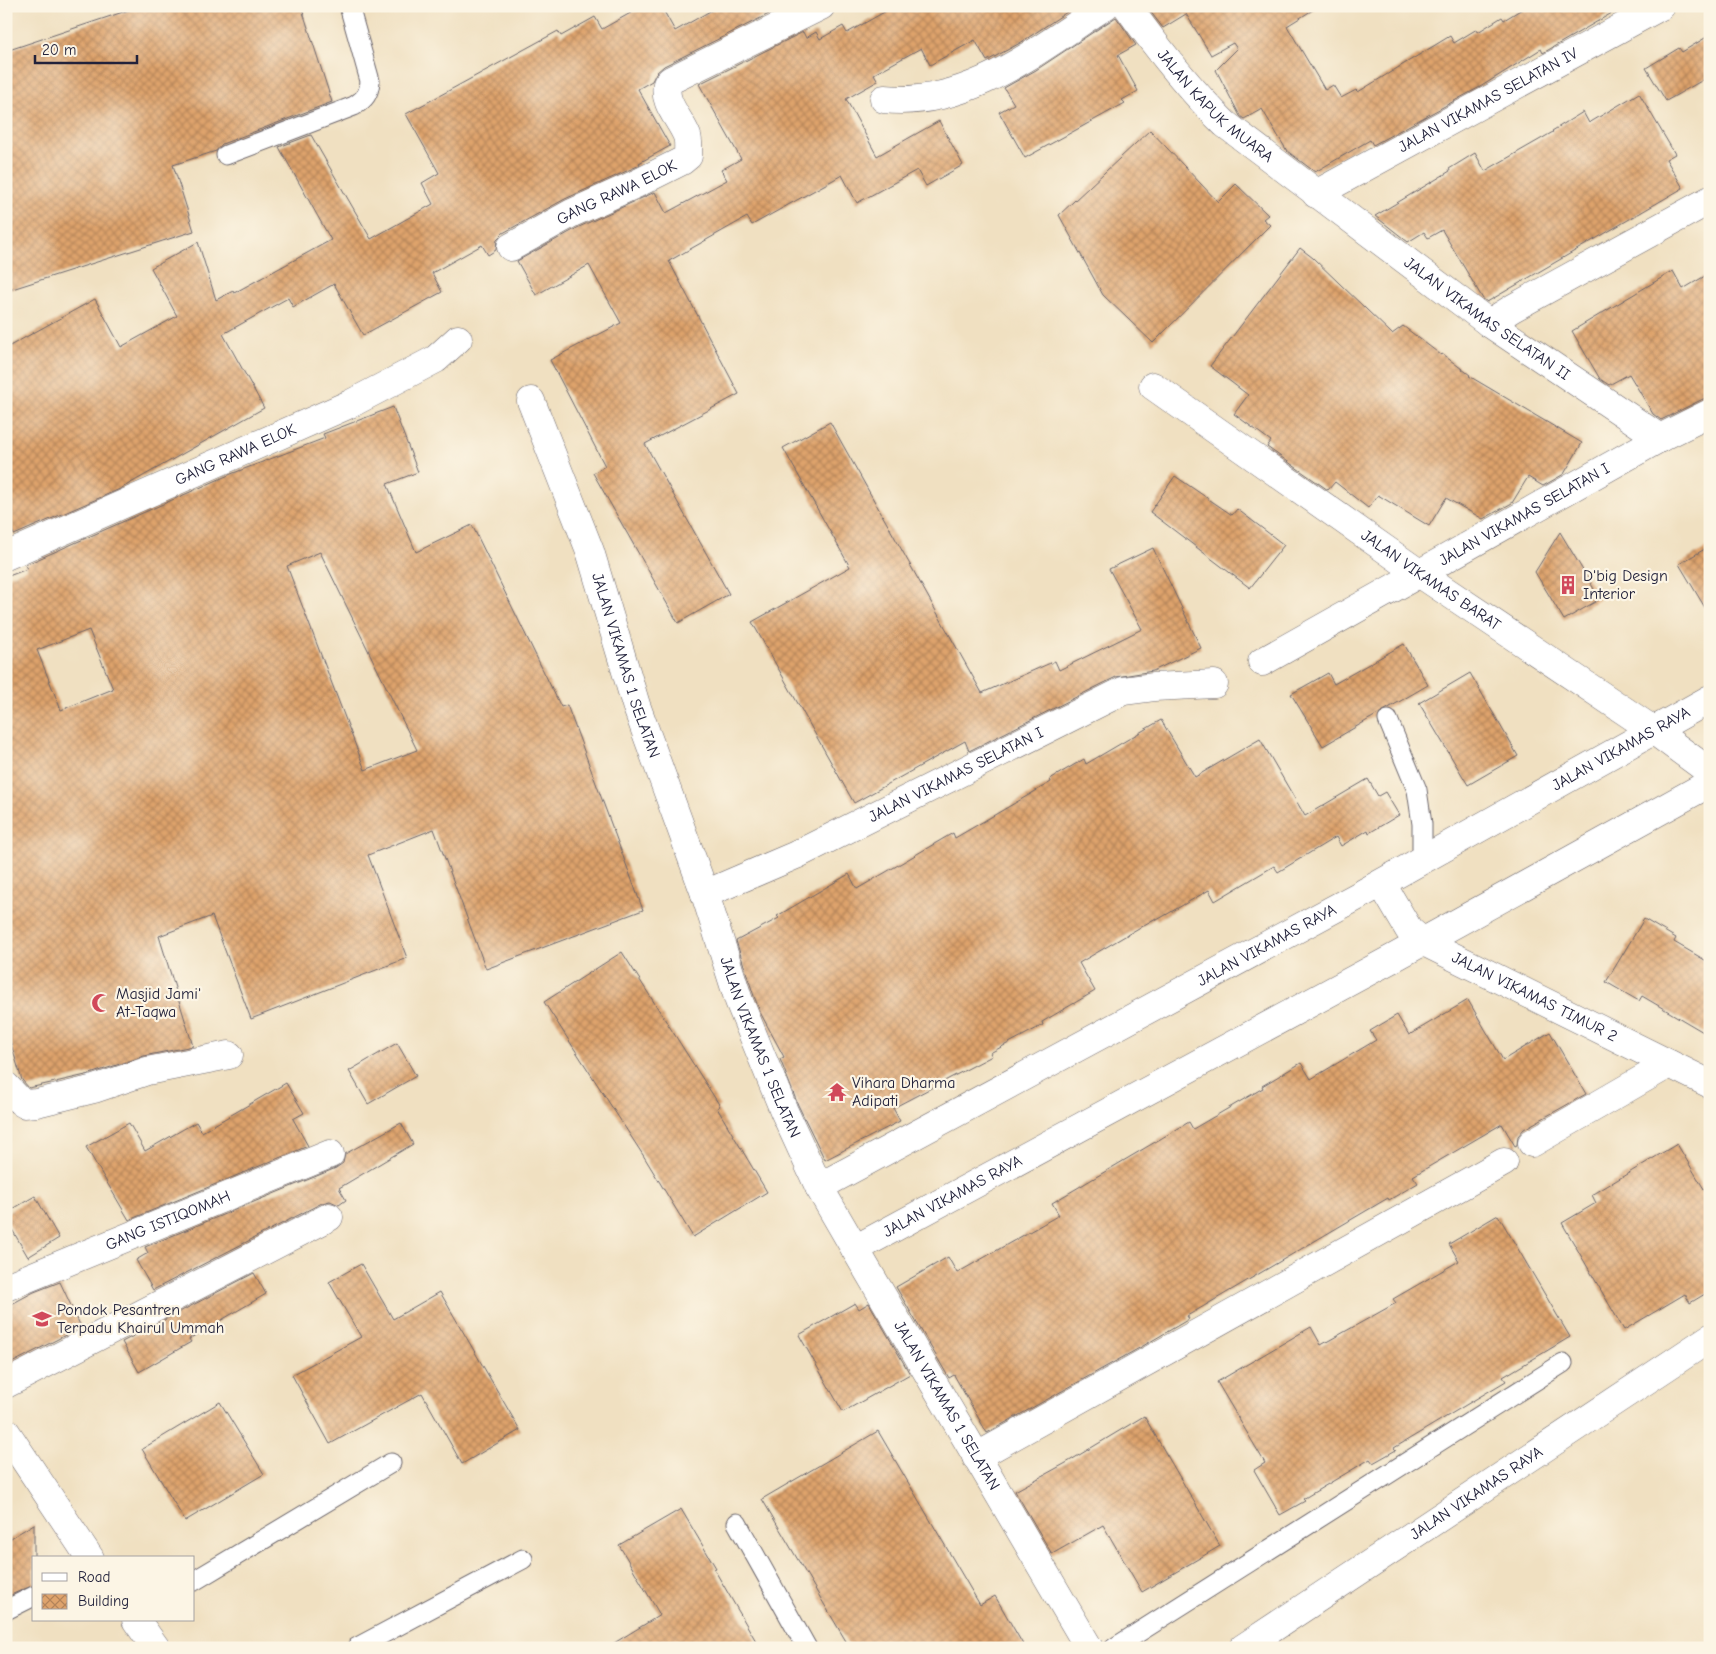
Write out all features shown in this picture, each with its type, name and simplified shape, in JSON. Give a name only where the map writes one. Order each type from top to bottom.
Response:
[{"type":"street","name":"GANG RAWA ELOK","points":[[511,247],[572,213],[682,161],[688,156],[687,137],[667,100],[667,84],[671,80],[821,6]]},
{"type":"street","points":[[884,99],[897,101],[919,100],[945,95],[980,82],[1004,71],[1105,6]]},
{"type":"street","name":"JALAN KAPUK MUARA","points":[[1127,6],[1161,54],[1225,124],[1316,194]]},
{"type":"street","name":"JALAN VIKAMAS SELATAN IV","points":[[1316,194],[1661,6]]},
{"type":"street","name":"JALAN VIKAMAS SELATAN II","points":[[1316,194],[1489,323],[1660,438]]},
{"type":"street","points":[[1489,323],[1710,200]]},
{"type":"street","name":"GANG RAWA ELOK","points":[[6,556],[350,404],[436,359],[458,339]]},
{"type":"street","name":"JALAN VIKAMAS BARAT","points":[[1153,386],[1419,573],[1658,734],[1707,774]]},
{"type":"street","name":"JALAN VIKAMAS 1 SELATAN","points":[[531,401],[590,551],[636,704],[705,894],[739,1002],[784,1111],[824,1195],[1089,1648]]},
{"type":"street","name":"JALAN VIKAMAS SELATAN I","points":[[1262,662],[1660,438],[1710,413]]},
{"type":"street","name":"JALAN VIKAMAS SELATAN I","points":[[705,894],[796,854],[1123,692],[1154,687],[1214,684]]},
{"type":"street","name":"JALAN VIKAMAS RAYA","points":[[824,1195],[1385,890],[1426,858],[1658,734],[1710,699]]},
{"type":"street","name":"JALAN VIKAMAS RAYA","points":[[851,1242],[1397,956],[1416,935],[1707,774]]},
{"type":"street","points":[[1385,890],[1416,935]]},
{"type":"street","name":"JALAN VIKAMAS TIMUR 2","points":[[1416,935],[1710,1084]]},
{"type":"street","points":[[6,1086],[24,1104],[37,1104],[94,1089],[147,1071],[229,1055]]},
{"type":"street","points":[[1532,1143],[1669,1064]]},
{"type":"street","name":"GANG ISTIQOMAH","points":[[6,1287],[330,1154]]},
{"type":"street","points":[[976,1457],[1504,1162]]},
{"type":"street","points":[[6,1384],[328,1217]]},
{"type":"street","name":"JALAN VIKAMAS RAYA","points":[[1243,1648],[1710,1338]]},
{"type":"street","points":[[6,1432],[89,1556]]},
{"type":"lane","points":[[226,156],[354,106],[362,101],[369,92],[370,81],[349,6]]},
{"type":"lane","points":[[1388,720],[1417,790],[1422,824],[1422,848],[1426,858]]},
{"type":"lane","points":[[1114,1648],[1563,1364]]},
{"type":"lane","points":[[195,1580],[391,1463]]},
{"type":"lane","points":[[737,1523],[807,1648]]},
{"type":"lane","points":[[356,1648],[523,1559]]},
{"type":"lane","points":[[6,1610],[32,1597]]},
{"type":"building","points":[[141,6],[301,6],[332,102],[222,144],[216,151],[173,165],[194,231],[6,291],[6,51]]},
{"type":"building","points":[[643,6],[661,6],[675,31],[719,6],[785,6],[664,66],[656,73],[652,81],[638,89],[670,146],[639,163],[640,165],[565,199],[503,233],[497,239],[496,250],[488,255],[482,245],[432,273],[442,292],[363,335],[334,284],[293,307],[288,298],[223,334],[264,408],[120,489],[14,535],[6,514],[6,348],[95,299],[121,347],[177,316],[151,268],[198,242],[216,300],[233,291],[234,293],[331,240],[279,147],[311,135],[371,239],[433,204],[422,183],[439,173],[406,114],[558,31],[561,36],[595,17],[602,29]]},
{"type":"building","points":[[895,6],[1076,6],[1020,43],[987,61],[975,40],[930,65],[921,48],[874,74],[878,81],[846,99],[877,156],[939,121],[963,165],[926,186],[917,170],[857,203],[842,175],[752,225],[747,217],[669,261],[739,394],[645,444],[729,594],[678,623],[593,473],[605,466],[550,360],[621,323],[589,265],[536,295],[517,261],[579,227],[655,192],[666,213],[727,180],[721,170],[741,159],[699,84],[803,32],[806,38],[816,32],[820,39],[843,26],[847,33]]},
{"type":"building","points":[[1146,6],[1319,6],[1287,26],[1325,90],[1333,85],[1341,98],[1356,90],[1358,92],[1450,36],[1454,43],[1477,29],[1478,32],[1502,17],[1504,20],[1527,6],[1624,6],[1543,53],[1541,49],[1480,87],[1373,145],[1370,140],[1315,172],[1287,151],[1262,109],[1244,119],[1240,116],[1216,70],[1237,49],[1233,43],[1211,55],[1186,14],[1163,28]]},
{"type":"building","points":[[1116,17],[1136,45],[1118,55],[1138,91],[1122,100],[1125,103],[1025,158],[999,112],[1014,104],[1004,88],[1036,70]]},
{"type":"building","points":[[1710,35],[1710,76],[1666,101],[1646,68],[1679,48],[1682,52]]},
{"type":"building","points":[[1639,93],[1675,154],[1666,159],[1683,188],[1487,302],[1483,299],[1442,230],[1428,238],[1424,232],[1408,242],[1375,216],[1450,171],[1449,169],[1475,153],[1485,171],[1553,132],[1583,112],[1589,123]]},
{"type":"building","points":[[1150,130],[1218,202],[1236,184],[1268,215],[1263,219],[1270,225],[1153,343],[1103,295],[1059,215]]},
{"type":"building","points":[[1300,248],[1313,258],[1392,334],[1403,326],[1469,376],[1582,443],[1564,474],[1543,486],[1528,477],[1512,503],[1483,519],[1446,498],[1429,526],[1378,495],[1368,508],[1335,482],[1328,490],[1267,447],[1271,441],[1234,414],[1248,395],[1210,366]]},
{"type":"building","points":[[1673,271],[1683,289],[1710,273],[1710,397],[1661,420],[1653,414],[1629,374],[1609,385],[1600,379],[1572,331]]},
{"type":"building","points":[[393,407],[418,472],[387,484],[416,552],[472,525],[561,707],[567,705],[643,910],[486,969],[434,829],[368,855],[407,958],[251,1019],[212,916],[159,936],[193,1046],[144,1056],[90,1074],[29,1088],[22,1080],[6,1028],[6,577],[27,569],[25,565],[231,474],[325,438],[323,434]],"holes":[[[320,552],[417,750],[365,770],[287,566]],[[89,630],[113,689],[61,710],[37,650]]]},
{"type":"building","points":[[830,422],[982,693],[1055,661],[1059,670],[1142,629],[1109,569],[1153,548],[1201,648],[1153,671],[1116,677],[969,751],[965,741],[854,803],[752,622],[850,567],[783,448]]},
{"type":"building","points":[[1175,476],[1232,515],[1237,509],[1284,545],[1250,588],[1150,512]]},
{"type":"building","name":"D'big Design Interior","points":[[1560,532],[1600,599],[1564,620],[1535,572]]},
{"type":"building","points":[[1710,546],[1710,616],[1679,564]]},
{"type":"building","points":[[1404,644],[1428,685],[1323,746],[1291,694],[1328,673],[1334,684]]},
{"type":"building","points":[[1470,673],[1518,756],[1468,785],[1419,703]]},
{"type":"building","points":[[1161,720],[1195,777],[1260,739],[1305,816],[1368,779],[1378,796],[1385,792],[1399,815],[1369,833],[1368,830],[1341,846],[1336,837],[1278,872],[1274,866],[1215,901],[1209,890],[1157,920],[1156,918],[1079,963],[1095,991],[1042,1022],[1043,1025],[990,1053],[992,1056],[893,1108],[900,1121],[825,1160],[798,1105],[780,1059],[784,1057],[761,1014],[736,941],[779,918],[777,916],[849,874],[857,889],[953,833],[955,838],[1051,782],[1050,779],[1084,759],[1086,764]]},
{"type":"building","points":[[1644,919],[1676,938],[1674,942],[1710,963],[1710,1036],[1642,996],[1639,1001],[1606,982]]},
{"type":"building","points":[[622,952],[720,1106],[717,1108],[767,1192],[693,1237],[643,1155],[544,1002]]},
{"type":"building","points":[[1468,1000],[1503,1060],[1550,1032],[1586,1094],[1524,1129],[1518,1136],[1517,1145],[1515,1146],[1502,1124],[1413,1176],[1418,1183],[1389,1200],[1388,1198],[1187,1316],[1189,1319],[1143,1346],[987,1433],[954,1375],[949,1378],[896,1287],[948,1257],[957,1273],[1059,1215],[1052,1203],[1189,1122],[1193,1129],[1263,1088],[1262,1086],[1301,1063],[1311,1079],[1376,1040],[1370,1031],[1397,1015],[1409,1035]]},
{"type":"building","points":[[397,1043],[416,1076],[368,1104],[349,1071]]},
{"type":"building","points":[[286,1083],[304,1113],[293,1119],[308,1146],[129,1220],[86,1147],[129,1123],[145,1151],[196,1122],[202,1132]]},
{"type":"building","points":[[401,1123],[413,1144],[339,1188],[346,1200],[339,1205],[330,1201],[322,1203],[153,1290],[136,1260],[148,1253],[145,1247],[336,1168],[343,1163],[345,1154]]},
{"type":"building","points":[[1677,1144],[1710,1199],[1710,1291],[1690,1303],[1685,1294],[1624,1330],[1562,1223],[1596,1203],[1592,1195]]},
{"type":"building","points":[[35,1196],[59,1238],[28,1257],[6,1219],[6,1213]]},
{"type":"building","points":[[1498,1215],[1570,1337],[1503,1377],[1506,1381],[1394,1448],[1396,1450],[1373,1463],[1370,1459],[1280,1515],[1254,1470],[1265,1463],[1217,1382],[1311,1327],[1321,1345],[1396,1303],[1393,1299],[1459,1261],[1449,1244]]},
{"type":"building","points":[[361,1264],[393,1319],[440,1292],[520,1430],[462,1464],[422,1393],[330,1444],[292,1375],[361,1337],[329,1282]]},
{"type":"building","points":[[254,1273],[266,1294],[189,1339],[191,1342],[139,1372],[122,1342]]},
{"type":"building","name":"Pondok Pesantren Terpadu Khairul Ummah","points":[[60,1282],[81,1327],[6,1366],[6,1307],[34,1292]]},
{"type":"building","points":[[855,1303],[859,1309],[869,1303],[910,1374],[843,1412],[799,1335]]},
{"type":"building","points":[[220,1402],[264,1474],[185,1521],[142,1449]]},
{"type":"building","points":[[1144,1416],[1220,1546],[1142,1592],[1103,1525],[1052,1554],[1015,1491]]},
{"type":"building","points":[[878,1431],[980,1605],[995,1596],[1025,1648],[850,1648],[762,1499]]},
{"type":"building","points":[[681,1509],[760,1648],[606,1648],[660,1615],[619,1545]]},
{"type":"building","points":[[34,1524],[32,1586],[6,1597],[6,1541]]},
{"type":"place","name":"D'big Design Interior","points":[[1568,585]]},
{"type":"place","name":"Masjid Jami' At-Taqwa","points":[[101,1003]]},
{"type":"place","name":"Vihara Dharma Adipati","points":[[837,1092]]},
{"type":"place","name":"Pondok Pesantren Terpadu Khairul Ummah","points":[[42,1319]]}]
